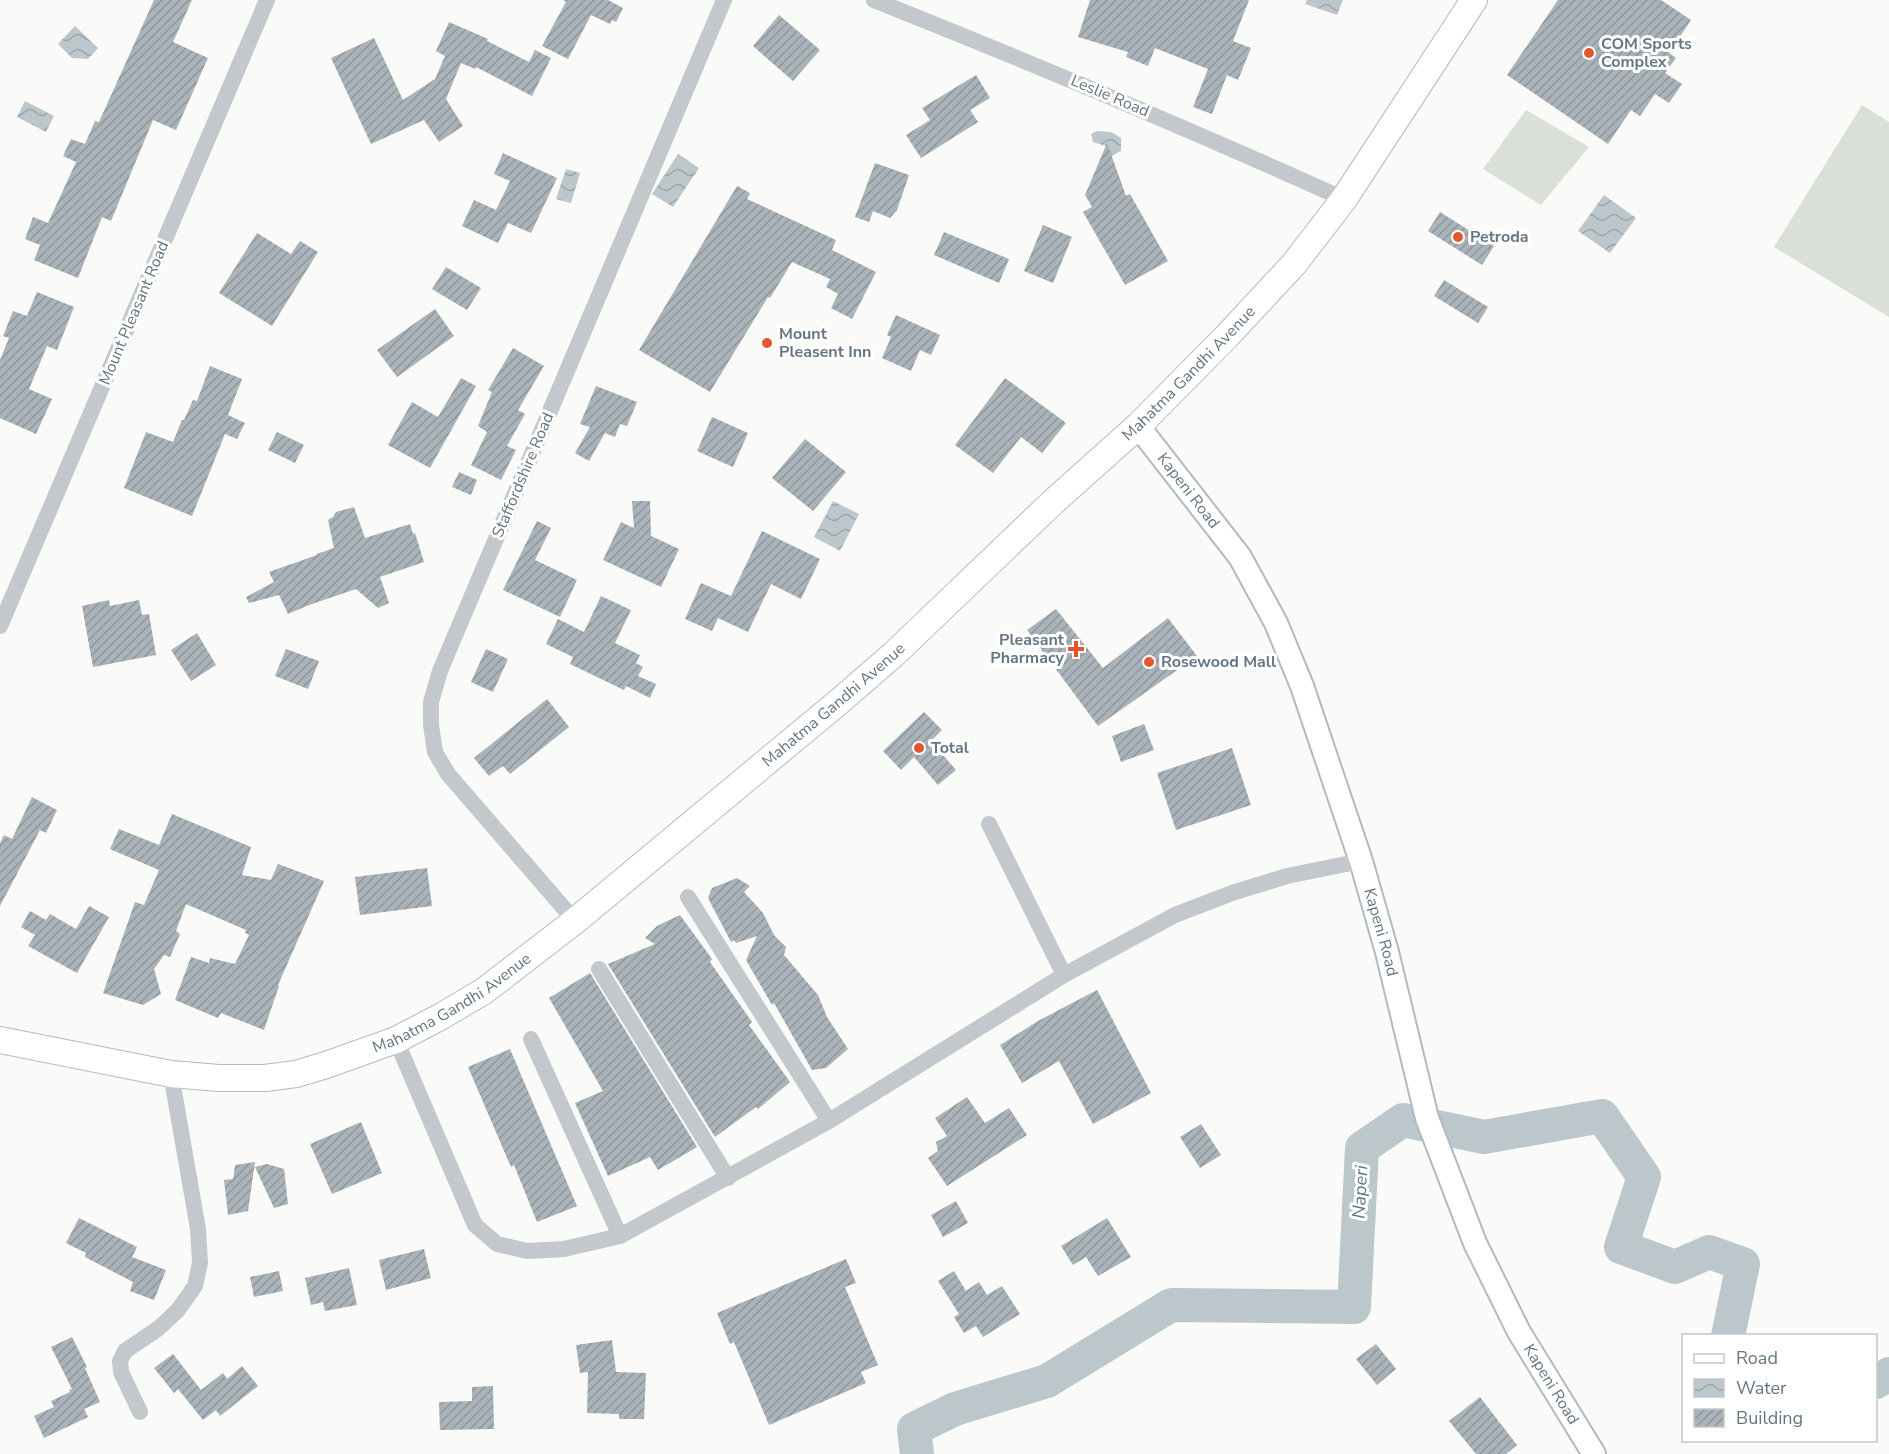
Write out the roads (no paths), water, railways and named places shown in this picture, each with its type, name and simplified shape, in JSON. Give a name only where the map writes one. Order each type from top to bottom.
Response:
[{"type":"main road","name":"Mahatma Gandhi Avenue","points":[[0,1040],[171,1074],[219,1078],[265,1078],[296,1074],[396,1040],[484,991],[575,921],[895,653],[1053,502],[1138,426],[1294,264],[1344,199],[1474,0]]},
{"type":"main road","name":"Kapeni Road","points":[[1138,426],[1240,557],[1276,623],[1302,686],[1344,805],[1387,952],[1427,1118],[1475,1243],[1519,1332],[1594,1454]]},
{"type":"street","name":"Mount Pleasant Road","points":[[0,626],[267,0]]},
{"type":"street","name":"Staffordshire Road","points":[[575,921],[448,774],[435,752],[431,725],[431,702],[445,660],[724,0]]},
{"type":"street","name":"Leslie Road","points":[[874,0],[1171,122],[1344,199]]},
{"type":"street","points":[[989,824],[1064,975]]},
{"type":"street","points":[[396,1040],[476,1225],[497,1244],[527,1251],[564,1249],[620,1236],[728,1178],[830,1121],[1064,975],[1175,915],[1232,893],[1287,876],[1361,861]]},
{"type":"street","points":[[688,897],[830,1121]]},
{"type":"street","points":[[600,969],[728,1178]]},
{"type":"street","points":[[531,1039],[620,1236]]},
{"type":"street","points":[[140,1412],[120,1372],[120,1361],[125,1351],[159,1328],[178,1310],[195,1286],[200,1263],[198,1229],[171,1074]]},
{"type":"water","points":[[1307,0],[1343,0],[1337,15],[1305,4]]},
{"type":"water","points":[[75,26],[98,48],[88,59],[72,58],[58,44]]},
{"type":"water","points":[[25,101],[54,116],[46,132],[17,117]]},
{"type":"water","points":[[1097,131],[1111,132],[1121,138],[1121,151],[1111,156],[1106,146],[1093,142],[1091,134]]},
{"type":"water","points":[[678,154],[699,168],[673,207],[652,194]]},
{"type":"water","points":[[566,169],[580,173],[571,203],[556,199]]},
{"type":"water","points":[[1604,195],[1636,218],[1610,253],[1578,231]]},
{"type":"water","points":[[833,501],[859,514],[840,551],[814,537]]},
{"type":"waterway","name":"Naperi","points":[[917,1454],[914,1429],[955,1409],[1047,1381],[1171,1305],[1354,1307],[1362,1148],[1403,1120],[1484,1137],[1602,1116],[1644,1177],[1621,1247],[1675,1267],[1709,1252],[1743,1264],[1728,1334]]},
{"type":"waterway","name":"Naperi","points":[[1877,1381],[1889,1374]]},
{"type":"place","name":"COM Sports Complex","points":[[1589,53]]},
{"type":"place","name":"Petroda","points":[[1458,237]]},
{"type":"place","name":"Mount Pleasent Inn","points":[[767,343]]},
{"type":"place","name":"Pleasant Pharmacy","points":[[1076,649]]},
{"type":"place","name":"Rosewood Mall","points":[[1149,662]]},
{"type":"place","name":"Total","points":[[919,748]]}]
